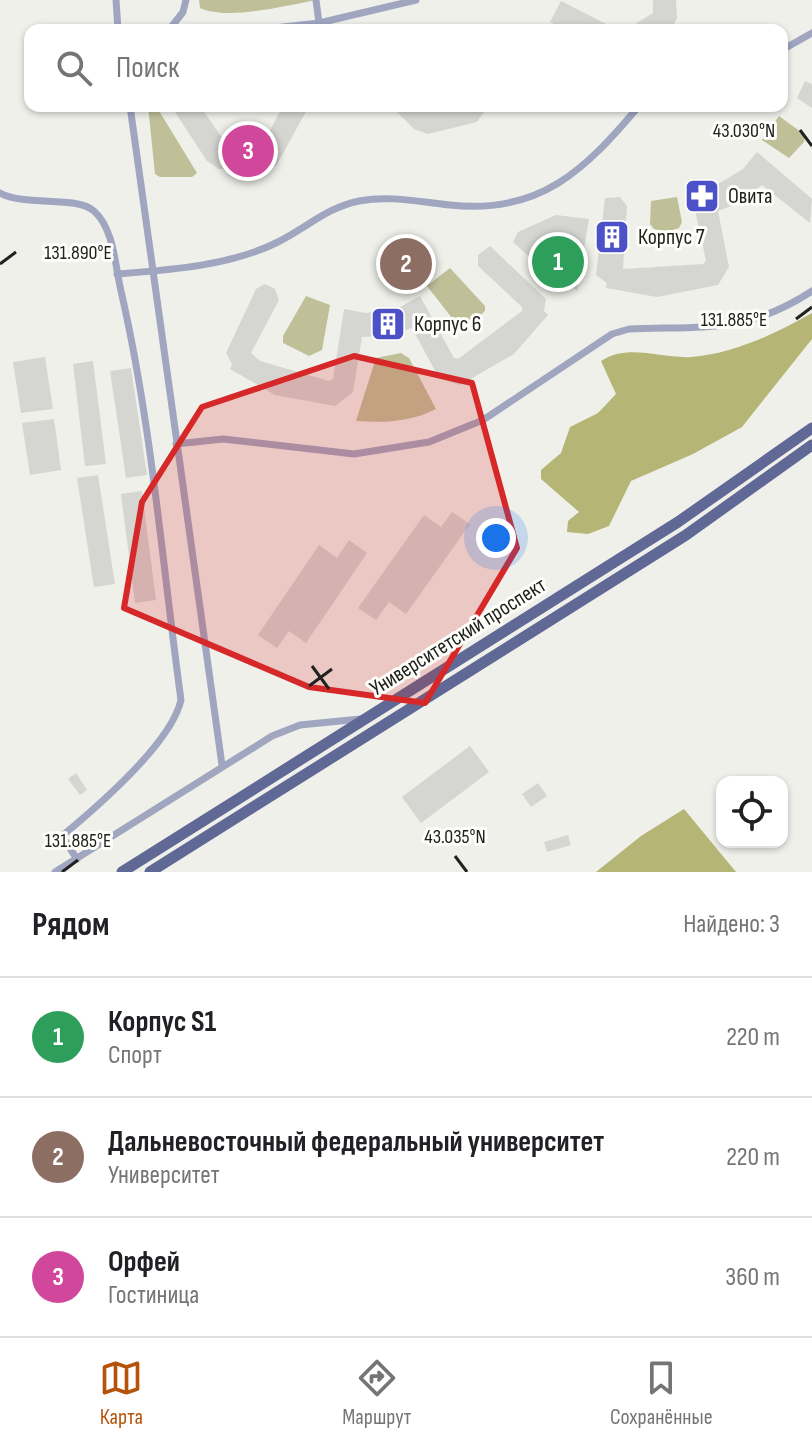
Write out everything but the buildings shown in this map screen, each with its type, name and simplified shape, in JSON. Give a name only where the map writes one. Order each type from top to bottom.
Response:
[{"type":"main road","name":"Университетский проспект","points":[[122,872],[678,522],[812,428]]},
{"type":"main road","name":"Университетский проспект","points":[[150,872],[686,535],[812,445]]},
{"type":"main road","points":[[366,719],[374,731]]},
{"type":"street","points":[[116,0],[118,24]]},
{"type":"street","points":[[174,24],[183,12],[186,0]]},
{"type":"street","points":[[316,0],[319,23]]},
{"type":"street","points":[[310,24],[416,0]]},
{"type":"street","points":[[788,47],[812,33]]},
{"type":"street","points":[[131,112],[222,765]]},
{"type":"street","points":[[117,274],[155,271],[257,251],[339,206],[360,201],[407,199],[487,208],[528,198],[581,170],[634,112]]},
{"type":"street","points":[[0,193],[26,202],[78,204],[92,209],[106,229],[138,366],[181,700],[169,726],[116,789],[62,836],[77,859]]},
{"type":"street","points":[[176,444],[223,439],[354,454],[429,442],[483,420],[612,334],[629,329],[747,323],[779,312],[812,291]]},
{"type":"street","points":[[55,872],[272,736],[300,725],[366,719]]},
{"type":"highlighted area","points":[[354,356],[472,383],[517,548],[425,703],[309,687],[124,608],[142,502],[202,407]]},
{"type":"green space","points":[[199,0],[317,0],[258,11],[226,13],[200,8]]},
{"type":"green space","points":[[149,112],[160,112],[197,173],[192,177],[160,177],[155,174]]},
{"type":"green space","points":[[779,116],[805,135],[804,142],[789,158],[762,140]]},
{"type":"green space","points":[[677,197],[682,222],[679,228],[667,232],[654,229],[650,224],[651,201]]},
{"type":"green space","points":[[450,268],[485,306],[485,311],[466,328],[459,327],[427,286]]},
{"type":"green space","points":[[306,296],[330,305],[322,350],[309,356],[283,343],[283,336]]},
{"type":"green space","points":[[401,353],[409,358],[436,409],[397,421],[356,421],[376,358]]},
{"type":"shaded area","points":[[812,313],[812,339],[742,427],[693,454],[631,481],[609,526],[588,534],[567,532],[568,521],[579,512],[541,479],[541,470],[561,453],[570,427],[598,413],[616,394],[601,361],[634,352],[691,357],[723,352],[769,335]]},
{"type":"shaded area","points":[[684,809],[736,872],[596,872],[641,836]]},
{"type":"place","name":"Орфей","points":[[248,151]]},
{"type":"place","name":"Овита","points":[[702,196]]},
{"type":"place","name":"Корпус 7","points":[[612,237]]},
{"type":"place","name":"Корпус S1","points":[[558,262]]},
{"type":"place","name":"Дальневосточный федеральный университет","points":[[406,264]]},
{"type":"place","name":"Корпус 6","points":[[388,324]]}]
